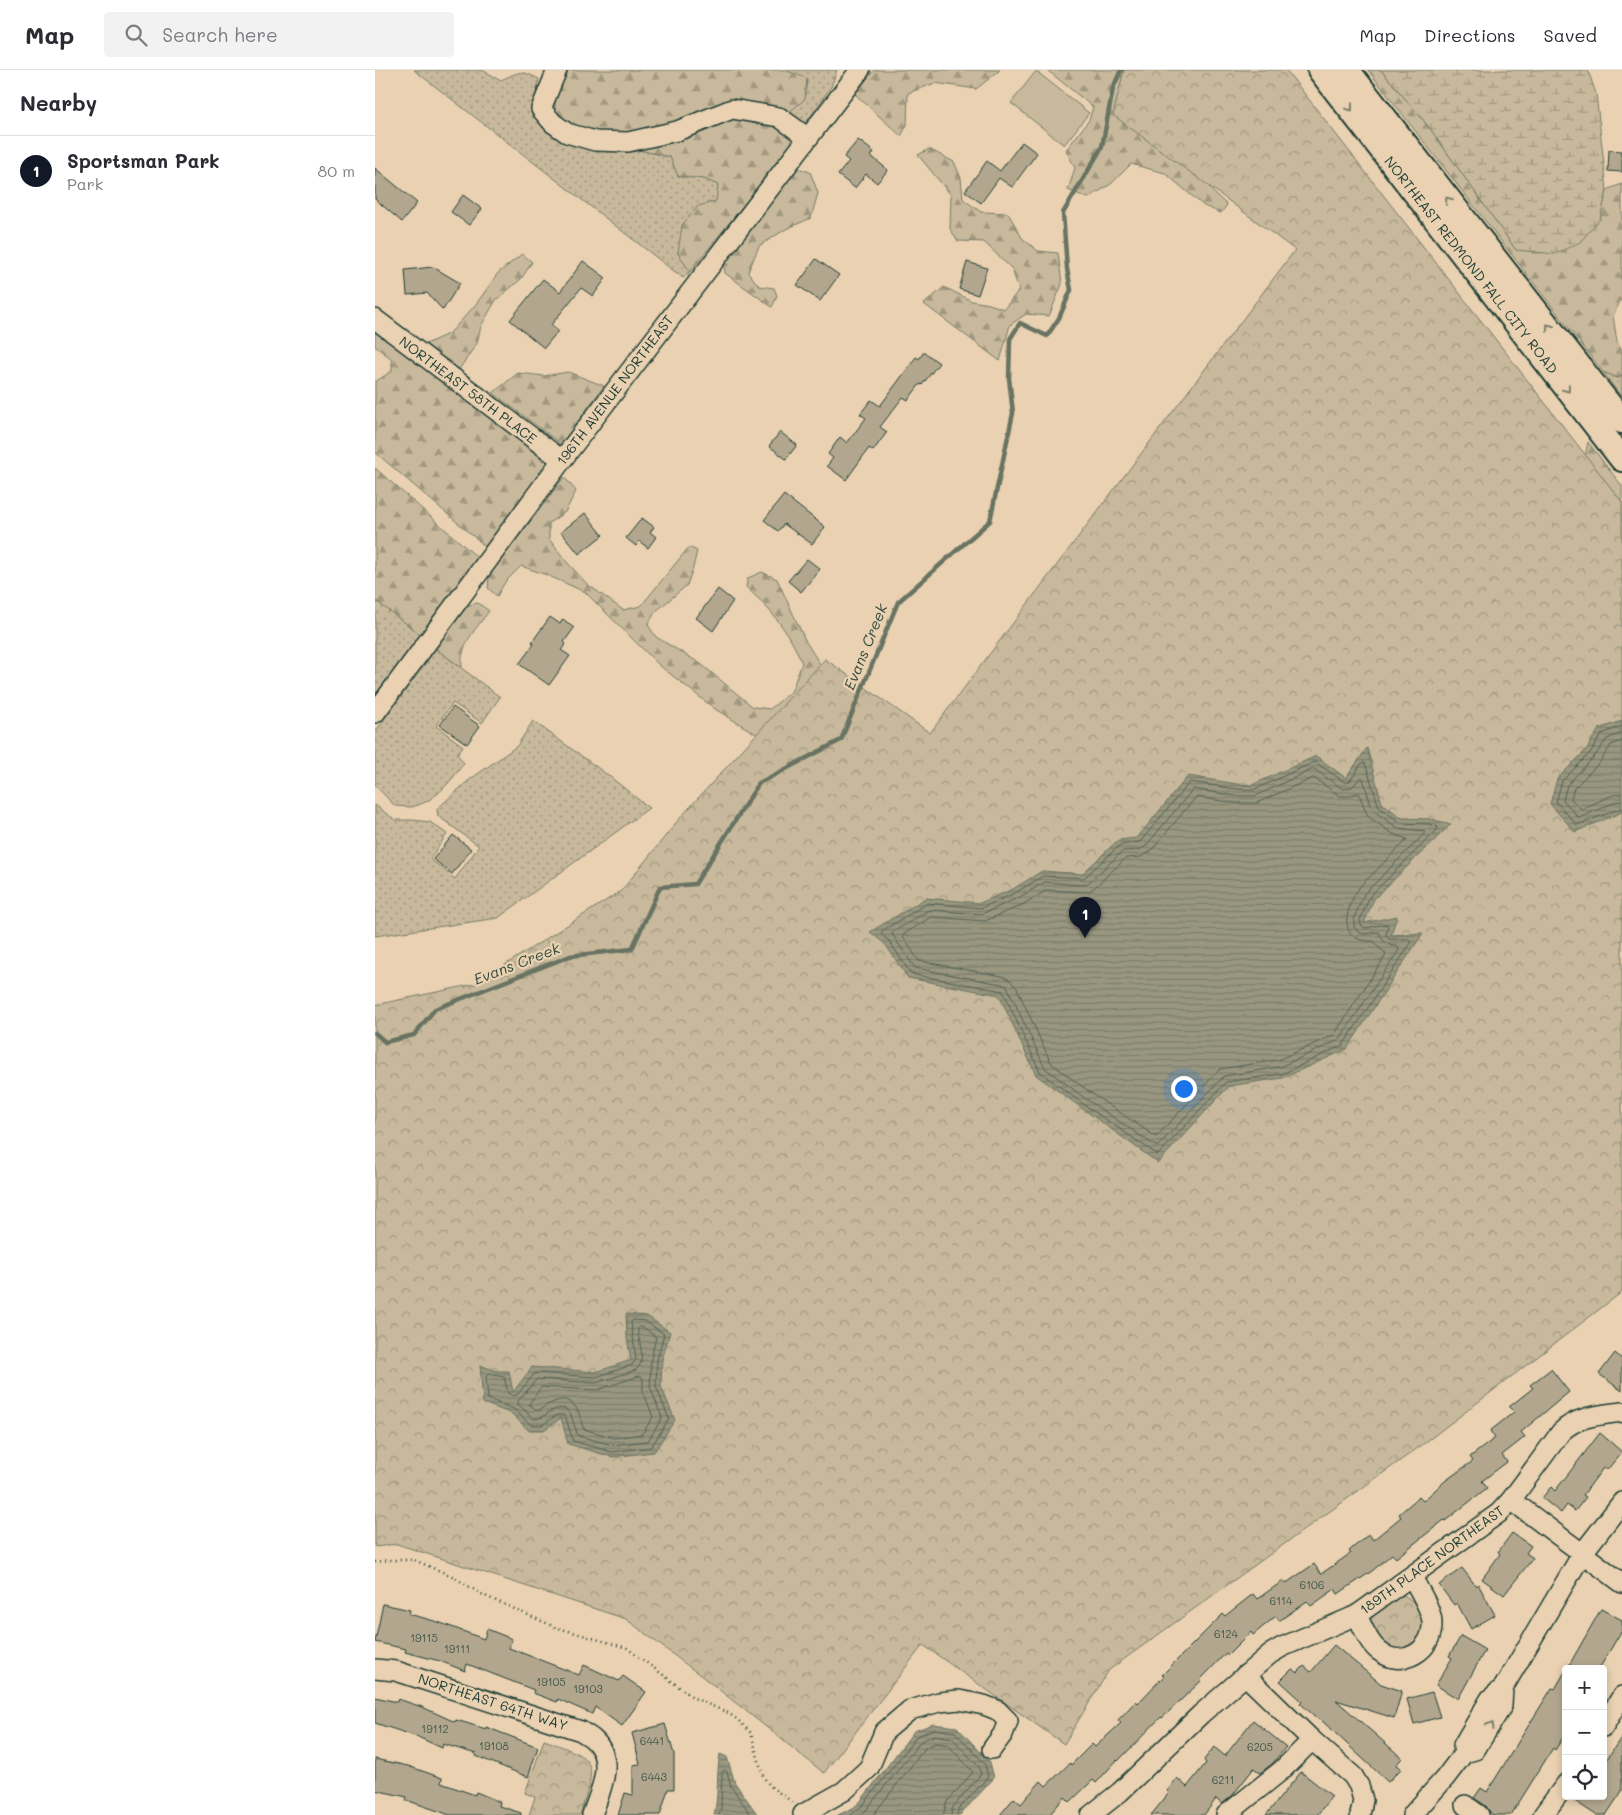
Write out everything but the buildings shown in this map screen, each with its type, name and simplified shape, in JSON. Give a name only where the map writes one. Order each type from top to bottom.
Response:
[{"type":"main road","name":"NORTHEAST REDMOND FALL CITY ROAD","points":[[1320,70],[1622,459]]},
{"type":"main road","name":"NORTHEAST REDMOND FALL CITY ROAD","points":[[1347,70],[1622,421]]},
{"type":"street","points":[[557,70],[541,108],[553,123],[567,133],[595,141],[628,142],[677,132],[732,109],[779,117],[808,138]]},
{"type":"street","name":"196TH AVENUE NORTHEAST","points":[[375,713],[562,460],[858,72]]},
{"type":"street","name":"NORTHEAST 58TH PLACE","points":[[375,319],[562,460]]},
{"type":"street","name":"189TH PLACE NORTHEAST","points":[[1091,1815],[1119,1792],[1201,1714],[1270,1654],[1357,1615],[1499,1513],[1569,1424],[1595,1416],[1622,1412]]},
{"type":"street","points":[[1511,1500],[1622,1583]]},
{"type":"street","points":[[1412,1815],[1445,1778],[1464,1753],[1463,1744],[1490,1699],[1503,1688],[1582,1554],[1622,1502]]},
{"type":"street","points":[[1357,1615],[1373,1645],[1381,1653],[1391,1658],[1402,1659],[1413,1656],[1422,1650],[1429,1642],[1432,1620],[1411,1576]]},
{"type":"street","name":"NORTHEAST 64TH WAY","points":[[375,1669],[396,1671],[581,1731],[595,1740],[603,1753],[606,1763],[605,1774],[592,1815]]},
{"type":"street","points":[[1245,1675],[1312,1740],[1353,1776],[1359,1786],[1362,1808]]},
{"type":"street","points":[[1607,1720],[1622,1696]]},
{"type":"street","points":[[803,1814],[844,1791],[869,1768],[885,1732],[910,1710],[939,1702],[959,1700],[984,1705],[997,1710],[1008,1721],[1003,1734],[992,1749]]},
{"type":"street","points":[[1226,1815],[1282,1770],[1312,1740]]},
{"type":"street","points":[[1543,1815],[1562,1789]]},
{"type":"path","points":[[375,1562],[414,1560],[452,1576],[483,1595],[555,1628],[627,1648],[694,1698],[728,1713],[738,1720],[751,1733],[763,1776],[770,1786],[800,1808],[803,1814]]},
{"type":"green space","points":[[414,70],[482,70],[501,80],[517,73],[528,74],[539,79],[534,103],[542,124],[638,144],[639,150],[670,157],[678,176],[704,179],[718,185],[717,201],[698,207],[678,253],[690,272],[683,278]]},
{"type":"green space","points":[[567,70],[784,70],[807,78],[805,99],[788,113],[759,103],[728,104],[679,125],[634,135],[599,136],[568,125],[555,110],[555,96]]},
{"type":"green space","points":[[784,70],[837,70],[831,87],[804,126],[788,113]]},
{"type":"green space","points":[[874,70],[1000,70],[976,89],[935,83],[908,93],[907,125],[901,136],[855,94]]},
{"type":"green space","points":[[1047,70],[1126,70],[1214,193],[1227,205],[1221,213],[1204,206],[1165,173],[1131,164],[1111,184],[1088,198],[1068,190],[1075,168],[1066,150],[1089,120],[1093,107]]},
{"type":"green space","points":[[1124,70],[1286,70],[1622,502],[1622,1292],[1422,1445],[1109,1670],[1064,1744],[923,1645],[824,1773],[626,1619],[397,1544],[375,1547],[375,1005],[475,984],[621,891],[680,818],[825,659],[930,733],[1295,250],[1113,115]]},
{"type":"green space","points":[[1368,70],[1381,70],[1429,127],[1516,250],[1600,219],[1607,190],[1622,184],[1622,297],[1613,316],[1617,342],[1622,352],[1622,376],[1618,378],[1603,372]]},
{"type":"green space","points":[[1381,70],[1588,70],[1596,94],[1607,190],[1600,219],[1580,242],[1555,254],[1516,250],[1429,127]]},
{"type":"green space","points":[[1036,71],[1089,113],[1064,145],[1011,103]]},
{"type":"green space","points":[[731,116],[780,126],[797,138],[690,272],[678,253],[682,225],[698,206],[716,201],[718,185],[704,179],[678,176],[670,157],[639,150],[638,144]]},
{"type":"green space","points":[[929,149],[954,162],[961,178],[963,199],[981,212],[1008,213],[1022,238],[1038,251],[1058,253],[1062,284],[1049,316],[1026,314],[1010,325],[1000,361],[924,304],[944,287],[972,301],[1004,309],[1019,290],[1012,269],[984,242],[958,241],[950,229],[951,195],[918,155]]},
{"type":"green space","points":[[798,168],[810,172],[818,193],[811,218],[786,229],[759,246],[748,272],[759,286],[774,288],[777,296],[772,307],[725,273],[724,264]]},
{"type":"green space","points":[[522,254],[532,262],[521,279],[496,300],[481,326],[477,343],[458,371],[424,345],[450,333],[477,303],[498,273]]},
{"type":"green space","points":[[375,331],[541,458],[546,467],[486,547],[375,452],[375,382],[392,371],[392,359],[375,346]]},
{"type":"green space","points":[[568,372],[604,386],[561,444],[493,393],[518,373],[544,376]]},
{"type":"green space","points":[[1603,372],[1618,378],[1622,376],[1622,398]]},
{"type":"green space","points":[[1588,442],[1622,486],[1622,564],[1577,492]]},
{"type":"green space","points":[[375,468],[478,558],[421,635],[375,600]]},
{"type":"green space","points":[[564,477],[576,491],[565,512],[549,523],[549,539],[587,584],[623,610],[641,606],[689,547],[697,551],[687,585],[655,612],[648,625],[656,637],[701,664],[753,707],[770,709],[791,692],[802,663],[792,641],[779,622],[746,587],[748,578],[762,572],[777,579],[806,642],[823,669],[771,743],[715,709],[659,665],[585,592],[521,566],[505,582],[497,596],[488,588],[489,576]]},
{"type":"green space","points":[[375,600],[421,635],[375,698]]},
{"type":"green space","points":[[478,603],[489,611],[466,645],[463,652],[462,668],[436,649],[468,605]]},
{"type":"green space","points":[[436,649],[500,697],[482,723],[453,703],[436,726],[463,746],[457,754],[464,763],[448,784],[427,801],[411,807],[395,806],[375,785],[375,732]]},
{"type":"green space","points":[[533,721],[609,776],[649,808],[498,918],[375,936],[375,805],[395,820],[430,822],[447,834],[430,859],[455,879],[479,846],[438,816],[437,809],[468,781],[517,746]]},
{"type":"green space","points":[[1401,1594],[1418,1608],[1423,1622],[1423,1630],[1417,1643],[1398,1651],[1381,1644],[1369,1624],[1369,1612]]},
{"type":"green space","points":[[544,1740],[584,1758],[589,1765],[591,1773],[580,1815],[529,1815],[535,1797],[525,1793]]},
{"type":"water","points":[[1622,721],[1622,809],[1620,813],[1575,832],[1550,804],[1557,779],[1586,750],[1599,729]]},
{"type":"water","points":[[1367,748],[1382,803],[1402,818],[1430,819],[1451,824],[1374,899],[1364,923],[1397,916],[1391,935],[1423,933],[1347,1049],[1283,1078],[1229,1086],[1158,1163],[1036,1075],[999,995],[908,978],[885,944],[870,932],[926,898],[980,903],[1013,889],[1042,871],[1082,874],[1118,840],[1137,838],[1188,776],[1252,785],[1316,756],[1346,778]]},
{"type":"water","points":[[626,1314],[647,1316],[670,1332],[662,1360],[661,1386],[675,1420],[654,1452],[612,1457],[568,1444],[561,1418],[544,1430],[528,1430],[512,1414],[483,1403],[480,1365],[496,1371],[509,1371],[513,1392],[532,1367],[596,1372],[631,1360],[627,1338]]},
{"type":"water","points":[[933,1724],[957,1727],[990,1762],[994,1778],[960,1815],[838,1815],[853,1808],[860,1802],[914,1731]]},
{"type":"water","points":[[720,1754],[727,1757],[735,1783],[758,1815],[714,1815]]},
{"type":"waterway","name":"Evans Creek","points":[[375,1033],[385,1042],[414,1035],[435,1009],[570,956],[632,949],[660,887],[695,884],[759,783],[841,740],[898,602],[990,521],[1013,413],[1009,378],[1010,339],[1020,323],[1047,336],[1059,318],[1071,290],[1067,269],[1063,213],[1102,147],[1113,88],[1121,70]]},
{"type":"place","name":"Sportsman Park","points":[[1085,938]]}]
